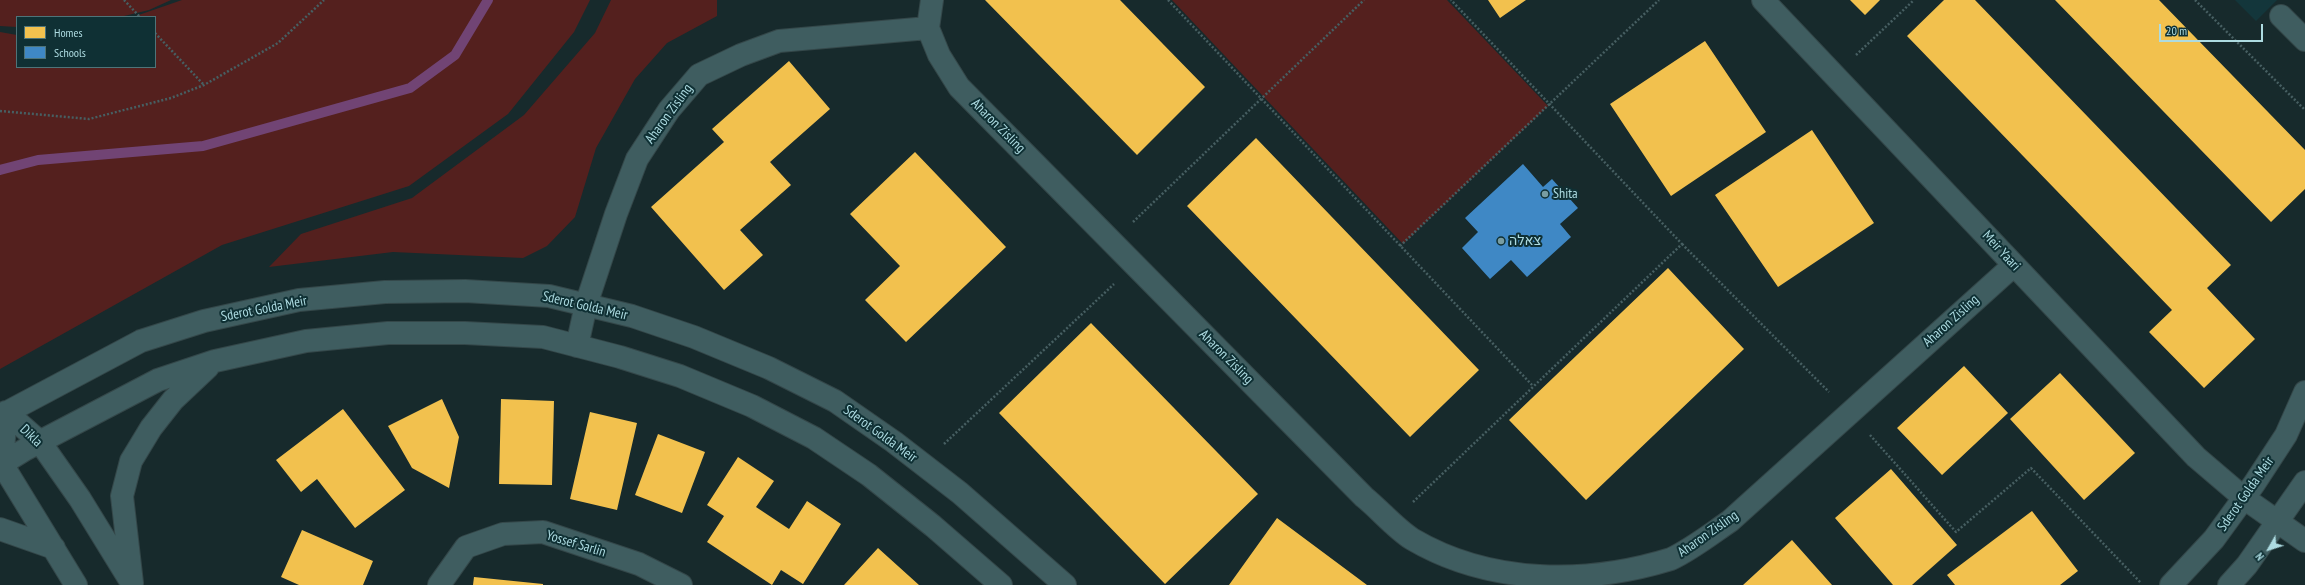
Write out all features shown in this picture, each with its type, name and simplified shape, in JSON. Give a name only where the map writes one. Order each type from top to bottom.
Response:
[{"type":"street","points":[[928,28],[932,0]]},
{"type":"street","name":"Meir Yaari","points":[[1763,0],[2196,457],[2244,498],[2305,541]]},
{"type":"street","points":[[2281,16],[2305,40]]},
{"type":"street","name":"Aharon Zisling","points":[[577,346],[586,305],[616,214],[637,159],[669,110],[699,75],[741,54],[779,41],[928,28],[939,55],[959,87],[1364,497],[1411,538],[1453,561],[1499,575],[1552,583],[1586,583],[1626,574],[1670,559],[1699,543],[1730,521],[2014,264]]},
{"type":"street","name":"Sderot Golda Meir","points":[[3,414],[141,341],[204,321],[299,300],[385,292],[465,291],[549,296],[632,316],[694,337],[769,368],[835,401],[894,442],[960,493],[1065,585]]},
{"type":"street","points":[[76,585],[1,465],[40,442],[158,380],[216,361],[306,342],[388,333],[465,333],[543,337],[620,357],[680,376],[752,406],[814,438],[868,475],[927,521],[1001,585]]},
{"type":"street","points":[[132,584],[122,496],[131,461],[151,428],[173,400],[196,376],[216,361]]},
{"type":"street","name":"Sderot Golda Meir","points":[[2171,585],[2214,539],[2244,498],[2286,435],[2305,392]]},
{"type":"street","name":"Dikla","points":[[3,414],[40,442],[80,499],[132,584]]},
{"type":"street","name":"Dikla","points":[[1,465],[3,414]]},
{"type":"street","points":[[2229,585],[2247,565],[2305,482]]},
{"type":"street","points":[[0,529],[54,548]]},
{"type":"street","name":"Yossef Sarlin","points":[[439,585],[466,547],[503,534],[543,532],[639,564],[682,585]]},
{"type":"path","points":[[124,0],[139,16]]},
{"type":"path","points":[[0,111],[89,119],[171,98],[204,85],[278,43],[324,0]]},
{"type":"path","points":[[1168,0],[1532,385]]},
{"type":"path","points":[[1112,241],[1364,0]]},
{"type":"path","points":[[1451,0],[1682,244],[1850,412],[1956,532],[2031,468],[2143,585]]},
{"type":"path","points":[[1400,246],[1659,0]]},
{"type":"path","points":[[1835,75],[1914,0]]},
{"type":"path","points":[[2195,0],[2305,110]]},
{"type":"path","points":[[156,34],[204,85]]},
{"type":"path","points":[[1392,522],[1532,385],[1682,244]]},
{"type":"path","points":[[923,465],[1134,264]]},
{"type":"shaded area","points":[[0,0],[171,0],[149,10],[124,16],[16,16],[16,27],[0,26]]},
{"type":"shaded area","points":[[182,0],[590,0],[574,32],[508,114],[409,186],[222,245],[0,369],[0,32],[16,35],[16,68],[156,68],[156,16],[136,16]]},
{"type":"shaded area","points":[[611,0],[717,0],[717,16],[667,43],[635,79],[596,148],[575,217],[547,246],[523,258],[393,252],[269,267],[301,234],[412,198],[524,115],[595,33]]},
{"type":"shaded area","points":[[1172,0],[1447,0],[1548,106],[1403,244]]},
{"type":"shaded area","points":[[2235,0],[2277,0],[2256,21]]},
{"type":"building: Homes","points":[[985,0],[1120,0],[1205,87],[1137,155]]},
{"type":"building: Homes","points":[[1488,0],[1526,0],[1500,18]]},
{"type":"building: Homes","points":[[1850,0],[1880,0],[1865,15]]},
{"type":"building: Homes","points":[[1944,0],[1975,0],[2231,265],[2207,288],[2255,339],[2204,388],[2149,332],[2172,310],[1907,36]]},
{"type":"building: Homes","points":[[2055,0],[2159,0],[2305,150],[2305,189],[2271,222]]},
{"type":"building: Homes","points":[[1705,41],[1766,132],[1671,196],[1610,104]]},
{"type":"building: Homes","points":[[789,61],[830,109],[770,162],[791,185],[740,230],[763,255],[724,290],[651,207],[724,142],[712,129]]},
{"type":"building: Homes","points":[[1812,130],[1874,223],[1778,287],[1715,195]]},
{"type":"building: Homes","points":[[1256,138],[1479,370],[1410,437],[1187,206]]},
{"type":"building: Homes","points":[[915,152],[1006,247],[906,342],[865,300],[900,266],[850,214]]},
{"type":"building: Homes","points":[[1668,268],[1744,349],[1586,500],[1509,420]]},
{"type":"building: Homes","points":[[1091,323],[1258,494],[1165,584],[999,413]]},
{"type":"building: Homes","points":[[1964,366],[2008,413],[1942,475],[1897,428]]},
{"type":"building: Homes","points":[[2060,373],[2135,453],[2084,500],[2010,419]]},
{"type":"building: Homes","points":[[442,399],[459,437],[449,488],[412,468],[388,426]]},
{"type":"building: Homes","points":[[501,399],[554,401],[552,485],[499,484]]},
{"type":"building: Homes","points":[[343,409],[405,490],[355,528],[317,479],[301,492],[276,460]]},
{"type":"building: Homes","points":[[590,412],[637,423],[617,510],[570,499]]},
{"type":"building: Homes","points":[[658,434],[705,452],[682,513],[635,495]]},
{"type":"building: Homes","points":[[738,457],[774,481],[756,507],[789,529],[807,501],[841,524],[803,584],[781,570],[772,585],[707,542],[724,516],[707,505]]},
{"type":"building: Homes","points":[[1891,469],[1957,545],[1912,585],[1893,585],[1835,518]]},
{"type":"building: Homes","points":[[2032,511],[2078,571],[2060,585],[1955,585],[1947,575]]},
{"type":"building: Homes","points":[[1277,518],[1367,585],[1229,585]]},
{"type":"building: Homes","points":[[302,530],[373,561],[363,585],[299,585],[281,577]]},
{"type":"building: Homes","points":[[1792,540],[1832,585],[1743,585]]},
{"type":"building: Homes","points":[[878,548],[919,585],[844,585]]},
{"type":"building: Homes","points":[[474,577],[543,584],[543,585],[473,585]]},
{"type":"building: Schools","points":[[1523,164],[1543,187],[1552,179],[1578,208],[1560,224],[1571,237],[1527,277],[1511,260],[1490,279],[1462,248],[1478,232],[1465,218]]},
{"type":"waterway","points":[[0,170],[38,160],[203,146],[410,88],[455,55],[488,0]]},
{"type":"place","name":"Shita","points":[[1545,194]]},
{"type":"place","name":"צאלה","points":[[1501,241]]}]
